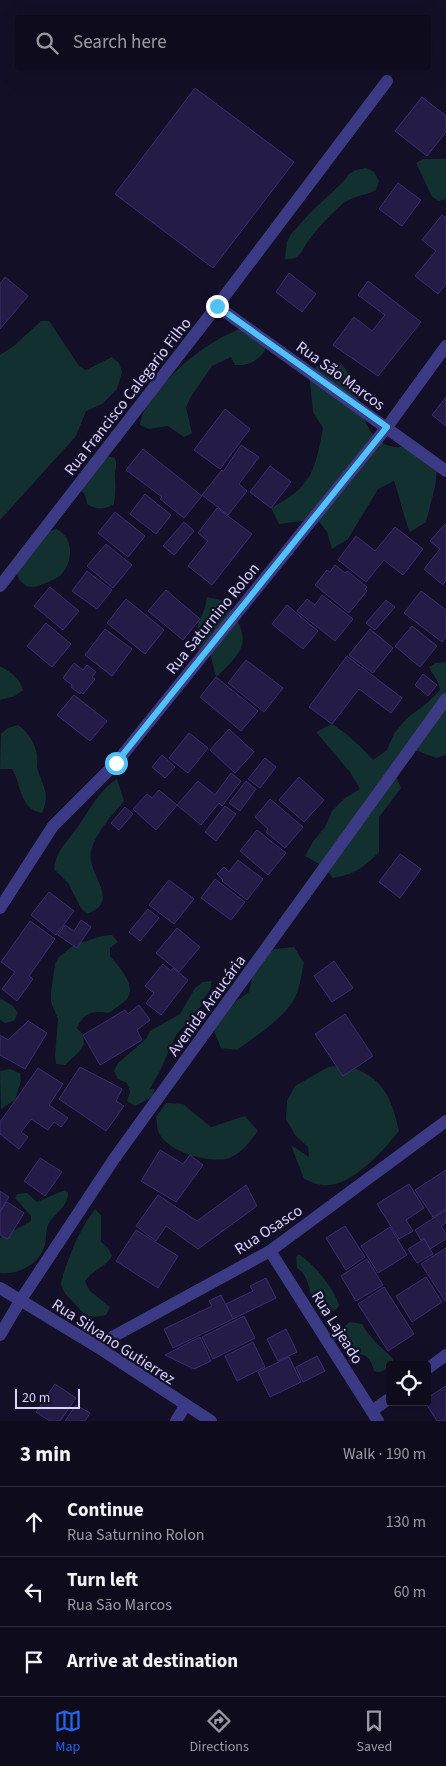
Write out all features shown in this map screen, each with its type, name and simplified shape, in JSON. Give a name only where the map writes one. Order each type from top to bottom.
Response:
[{"type":"street","name":"Rua Francisco Calegario Filho","points":[[0,586],[217,306],[387,82]]},
{"type":"street","name":"Rua São Marcos","points":[[217,306],[446,471]]},
{"type":"street","name":"Rua Saturnino Rolon","points":[[0,908],[53,826],[116,763],[387,427],[446,346]]},
{"type":"street","name":"Avenida Araucária","points":[[0,1335],[20,1301],[122,1147],[446,699]]},
{"type":"street","name":"Rua Osasco","points":[[96,1346],[270,1251],[446,1121]]},
{"type":"street","name":"Rua Lajeado","points":[[270,1251],[375,1416]]},
{"type":"street","name":"Rua Silvano Gutierrez","points":[[0,1288],[96,1346],[185,1406],[211,1421]]},
{"type":"street","points":[[431,1367],[446,1355]]},
{"type":"street","points":[[375,1416],[386,1403]]},
{"type":"street","points":[[176,1421],[185,1406]]},
{"type":"green space","points":[[423,159],[446,159],[446,199],[439,201],[432,197],[416,163]]},
{"type":"green space","points":[[366,168],[374,172],[379,181],[376,190],[344,203],[319,227],[297,257],[285,259],[287,242],[291,234],[349,174]]},
{"type":"green space","points":[[41,321],[49,321],[79,366],[86,370],[112,357],[119,363],[122,372],[117,389],[102,404],[86,411],[76,436],[0,520],[0,355],[15,345]]},
{"type":"green space","points":[[239,329],[267,346],[258,358],[250,363],[235,365],[231,357],[212,366],[190,398],[186,408],[192,433],[184,437],[168,426],[149,429],[140,425],[147,406],[173,374],[193,356],[215,341]]},
{"type":"green space","points":[[323,362],[342,364],[352,380],[365,421],[376,438],[384,444],[395,447],[414,443],[437,469],[435,487],[426,522],[410,532],[394,481],[378,489],[348,539],[332,549],[327,532],[317,519],[279,524],[271,508],[303,485],[312,470],[317,456],[323,428],[313,412],[309,372]]},
{"type":"green space","points":[[106,456],[115,458],[116,462],[114,504],[104,508],[97,508],[87,504],[85,495],[80,489]]},
{"type":"green space","points":[[56,529],[62,533],[69,543],[70,556],[65,569],[60,576],[48,582],[34,587],[27,586],[21,582],[18,576],[18,566],[49,531]]},
{"type":"green space","points":[[207,597],[225,601],[239,624],[242,633],[243,642],[240,650],[227,667],[216,677],[210,653],[199,655],[198,623],[205,608]]},
{"type":"green space","points":[[446,662],[446,755],[436,758],[418,751],[399,753],[394,771],[401,788],[379,817],[379,852],[358,869],[333,878],[321,865],[305,856],[314,840],[325,827],[332,811],[345,798],[360,789],[350,772],[316,732],[332,724],[344,732],[373,760],[387,750],[394,734],[406,719],[440,690],[429,667],[436,663]]},
{"type":"green space","points":[[0,666],[14,676],[23,690],[15,696],[0,700]]},
{"type":"green space","points":[[18,725],[28,734],[36,751],[37,767],[46,794],[42,813],[35,811],[25,802],[12,769],[0,769],[1,734],[8,728]]},
{"type":"green space","points":[[117,779],[124,801],[100,831],[91,851],[93,869],[103,894],[102,902],[97,909],[87,914],[81,908],[68,883],[54,869],[55,862],[57,856],[96,800],[105,788]]},
{"type":"green space","points":[[112,935],[118,942],[110,948],[110,956],[124,973],[130,987],[130,993],[127,999],[110,1012],[92,1013],[83,1018],[77,1028],[83,1035],[84,1044],[79,1052],[65,1065],[56,1064],[58,1019],[51,1002],[55,964],[59,957],[74,945],[102,936]]},
{"type":"green space","points":[[294,947],[304,963],[299,987],[288,1008],[275,1021],[237,1050],[221,1048],[214,1031],[221,1012],[249,992],[259,958],[275,949]]},
{"type":"green space","points":[[212,981],[210,990],[201,1006],[176,1035],[149,1090],[155,1088],[152,1097],[135,1106],[127,1101],[130,1092],[127,1083],[118,1079],[114,1071],[118,1063],[146,1039],[150,1031],[180,1014],[195,988],[203,982]]},
{"type":"green space","points":[[0,998],[13,1006],[18,1013],[14,1021],[5,1023],[0,1020]]},
{"type":"green space","points":[[347,1065],[369,1076],[383,1089],[392,1107],[399,1131],[366,1167],[355,1175],[334,1184],[318,1184],[304,1179],[291,1145],[309,1157],[308,1147],[295,1135],[286,1119],[287,1101],[295,1086],[328,1067]]},
{"type":"green space","points":[[10,1069],[20,1073],[21,1081],[15,1100],[1,1109],[0,1071]]},
{"type":"green space","points":[[166,1103],[183,1104],[211,1127],[245,1116],[258,1131],[236,1155],[226,1159],[209,1159],[190,1155],[172,1147],[159,1133],[156,1117]]},
{"type":"green space","points":[[65,1190],[68,1193],[66,1203],[48,1225],[45,1245],[41,1254],[26,1268],[0,1273],[0,1238],[31,1221],[31,1216],[15,1198],[17,1194],[27,1193],[37,1202]]},
{"type":"green space","points":[[95,1209],[101,1215],[101,1242],[108,1248],[112,1256],[106,1264],[91,1274],[85,1281],[89,1290],[110,1307],[106,1315],[92,1317],[86,1315],[64,1292],[61,1283],[76,1240]]},
{"type":"green space","points":[[299,1255],[317,1270],[329,1285],[339,1306],[334,1311],[323,1308],[313,1298],[303,1273],[297,1268],[296,1257]]},
{"type":"green space","points":[[350,1322],[362,1324],[376,1343],[394,1359],[392,1361],[386,1361],[386,1369],[380,1372],[374,1371],[368,1358],[361,1354],[346,1351],[343,1331]]},
{"type":"building","points":[[195,88],[294,162],[213,268],[115,194]]},
{"type":"building","points":[[422,97],[446,116],[446,132],[427,156],[395,131]]},
{"type":"building","points":[[398,183],[421,200],[402,226],[379,209]]},
{"type":"building","points":[[442,215],[446,218],[446,284],[438,294],[415,276],[436,251],[422,240]]},
{"type":"building","points":[[289,273],[316,294],[302,312],[276,292]]},
{"type":"building","points":[[5,277],[28,296],[0,329],[0,284]]},
{"type":"building","points":[[368,281],[421,322],[378,376],[333,345],[354,317],[372,331],[385,315],[358,295]]},
{"type":"building","points":[[446,397],[446,426],[432,415]]},
{"type":"building","points":[[225,409],[250,429],[220,469],[194,450]]},
{"type":"building","points":[[241,445],[259,457],[239,484],[247,491],[228,515],[202,495],[222,470],[223,472]]},
{"type":"building","points":[[143,449],[202,496],[184,518],[160,499],[162,497],[126,470]]},
{"type":"building","points":[[270,466],[291,482],[271,508],[250,492]]},
{"type":"building","points":[[145,494],[171,515],[156,534],[130,514]]},
{"type":"building","points":[[217,508],[252,534],[212,585],[188,566],[208,541],[198,533]]},
{"type":"building","points":[[115,512],[145,536],[128,557],[98,533]]},
{"type":"building","points":[[184,522],[194,531],[174,555],[163,546]]},
{"type":"building","points":[[446,523],[446,580],[443,585],[424,569],[440,549],[430,541]]},
{"type":"building","points":[[395,527],[423,549],[403,575],[384,560],[366,582],[338,560],[356,536],[375,551]]},
{"type":"building","points":[[106,544],[132,565],[113,588],[87,566]]},
{"type":"building","points":[[335,565],[345,573],[347,571],[367,587],[365,589],[367,591],[349,613],[315,585],[327,570],[330,572]]},
{"type":"building","points":[[87,571],[112,590],[97,609],[72,591]]},
{"type":"building","points":[[50,587],[79,611],[63,630],[34,606]]},
{"type":"building","points":[[166,590],[200,619],[183,640],[148,611]]},
{"type":"building","points":[[421,591],[446,610],[446,637],[442,642],[404,613]]},
{"type":"building","points":[[322,595],[353,619],[335,641],[297,611],[307,599],[315,605]]},
{"type":"building","points":[[126,599],[164,630],[145,654],[107,623]]},
{"type":"building","points":[[386,600],[395,607],[375,630],[366,623]]},
{"type":"building","points":[[287,605],[318,631],[303,649],[272,624]]},
{"type":"building","points":[[46,623],[71,644],[52,667],[27,646]]},
{"type":"building","points":[[412,626],[437,646],[420,667],[395,646]]},
{"type":"building","points":[[105,629],[132,649],[112,676],[85,655]]},
{"type":"building","points":[[370,629],[393,648],[373,673],[349,655]]},
{"type":"building","points":[[347,656],[402,698],[391,713],[359,689],[332,724],[309,707]]},
{"type":"building","points":[[246,660],[283,688],[264,712],[228,683]]},
{"type":"building","points":[[74,663],[83,670],[87,665],[96,672],[92,677],[95,679],[83,694],[81,692],[80,694],[71,687],[72,685],[63,678]]},
{"type":"building","points":[[423,674],[437,685],[428,696],[415,685]]},
{"type":"building","points":[[216,677],[258,711],[241,731],[200,697]]},
{"type":"building","points":[[74,695],[107,721],[90,741],[57,715]]},
{"type":"building","points":[[229,729],[254,752],[235,773],[210,750]]},
{"type":"building","points":[[189,733],[208,748],[188,773],[169,758]]},
{"type":"building","points":[[162,755],[175,767],[165,778],[152,767]]},
{"type":"building","points":[[265,758],[276,767],[260,788],[248,779]]},
{"type":"building","points":[[231,773],[241,781],[222,806],[219,803],[201,825],[177,805],[198,781],[215,795]]},
{"type":"building","points":[[299,777],[324,800],[304,822],[279,800]]},
{"type":"building","points":[[246,781],[256,789],[240,811],[229,803]]},
{"type":"building","points":[[159,790],[177,805],[156,830],[133,809],[147,794],[152,798]]},
{"type":"building","points":[[270,799],[303,827],[285,848],[266,832],[268,829],[255,817]]},
{"type":"building","points":[[225,806],[236,814],[216,841],[205,832]]},
{"type":"building","points":[[125,807],[133,814],[119,830],[111,823]]},
{"type":"building","points":[[257,830],[286,853],[268,875],[240,851]]},
{"type":"building","points":[[400,854],[421,869],[400,898],[379,882]]},
{"type":"building","points":[[238,860],[263,879],[247,900],[222,881],[217,874],[224,867],[229,872]]},
{"type":"building","points":[[215,879],[245,902],[231,920],[201,898]]},
{"type":"building","points":[[169,880],[194,899],[174,924],[149,905]]},
{"type":"building","points":[[49,892],[74,911],[56,935],[31,915]]},
{"type":"building","points":[[148,909],[159,918],[140,941],[129,932]]},
{"type":"building","points":[[81,920],[91,927],[77,948],[58,935],[65,925],[74,931]]},
{"type":"building","points":[[30,921],[55,939],[29,976],[33,979],[17,1001],[2,989],[15,972],[1,962]]},
{"type":"building","points":[[177,928],[200,947],[179,972],[156,953]]},
{"type":"building","points":[[334,961],[353,988],[332,1002],[314,976]]},
{"type":"building","points":[[163,964],[171,971],[173,968],[188,980],[161,1015],[146,1003],[154,993],[145,986]]},
{"type":"building","points":[[139,1005],[150,1020],[137,1030],[142,1040],[100,1065],[83,1035],[125,1010],[128,1014]]},
{"type":"building","points":[[345,1014],[373,1056],[343,1076],[315,1034]]},
{"type":"building","points":[[28,1021],[47,1033],[25,1069],[0,1055],[0,1035],[8,1040]]},
{"type":"building","points":[[80,1067],[122,1089],[116,1101],[124,1106],[106,1131],[59,1099]]},
{"type":"building","points":[[38,1068],[63,1084],[49,1105],[68,1118],[61,1127],[54,1122],[48,1130],[31,1119],[21,1132],[28,1137],[19,1149],[0,1134],[0,1122]]},
{"type":"building","points":[[160,1150],[183,1164],[190,1155],[203,1165],[176,1202],[141,1181]]},
{"type":"building","points":[[40,1158],[62,1172],[45,1196],[24,1181]]},
{"type":"building","points":[[446,1170],[446,1209],[433,1217],[415,1190]]},
{"type":"building","points":[[409,1184],[424,1208],[406,1220],[413,1231],[399,1239],[377,1204]]},
{"type":"building","points":[[246,1185],[257,1206],[198,1249],[166,1226],[156,1241],[136,1226],[158,1195],[197,1221]]},
{"type":"building","points":[[0,1191],[9,1197],[0,1211]]},
{"type":"building","points":[[7,1202],[24,1213],[8,1239],[0,1235],[0,1212]]},
{"type":"building","points":[[446,1210],[446,1223],[441,1226],[446,1234],[446,1239],[430,1249],[424,1238],[421,1240],[415,1230]]},
{"type":"building","points":[[345,1226],[365,1257],[346,1270],[326,1238]]},
{"type":"building","points":[[390,1227],[407,1255],[378,1273],[361,1246]]},
{"type":"building","points":[[136,1230],[178,1256],[158,1288],[116,1261]]},
{"type":"building","points":[[424,1239],[433,1254],[417,1263],[408,1249]]},
{"type":"building","points":[[446,1248],[446,1300],[445,1301],[421,1264]]},
{"type":"building","points":[[367,1259],[383,1285],[356,1301],[341,1276]]},
{"type":"building","points":[[426,1277],[442,1302],[412,1322],[396,1296]]},
{"type":"building","points":[[266,1278],[276,1298],[233,1319],[226,1304],[253,1291],[250,1286]]},
{"type":"building","points":[[384,1287],[414,1334],[388,1351],[358,1304]]},
{"type":"building","points":[[221,1295],[233,1319],[173,1348],[164,1329],[212,1306],[209,1301]]},
{"type":"building","points":[[244,1316],[255,1338],[213,1359],[202,1337]]},
{"type":"building","points":[[286,1329],[297,1352],[278,1361],[267,1339]]},
{"type":"building","points":[[200,1337],[211,1361],[194,1369],[165,1355]]},
{"type":"building","points":[[253,1342],[265,1367],[237,1381],[225,1356]]},
{"type":"building","points":[[317,1356],[325,1371],[303,1382],[296,1367]]},
{"type":"building","points":[[289,1357],[301,1382],[270,1397],[258,1372]]},
{"type":"building","points":[[55,1384],[76,1398],[60,1421],[50,1421],[36,1412]]},
{"type":"building","points":[[446,1386],[446,1421],[437,1421],[428,1406],[431,1406],[431,1395]]},
{"type":"building","points":[[76,1405],[90,1413],[85,1421],[65,1421]]},
{"type":"route","points":[[116,763],[387,427],[217,306]]}]
